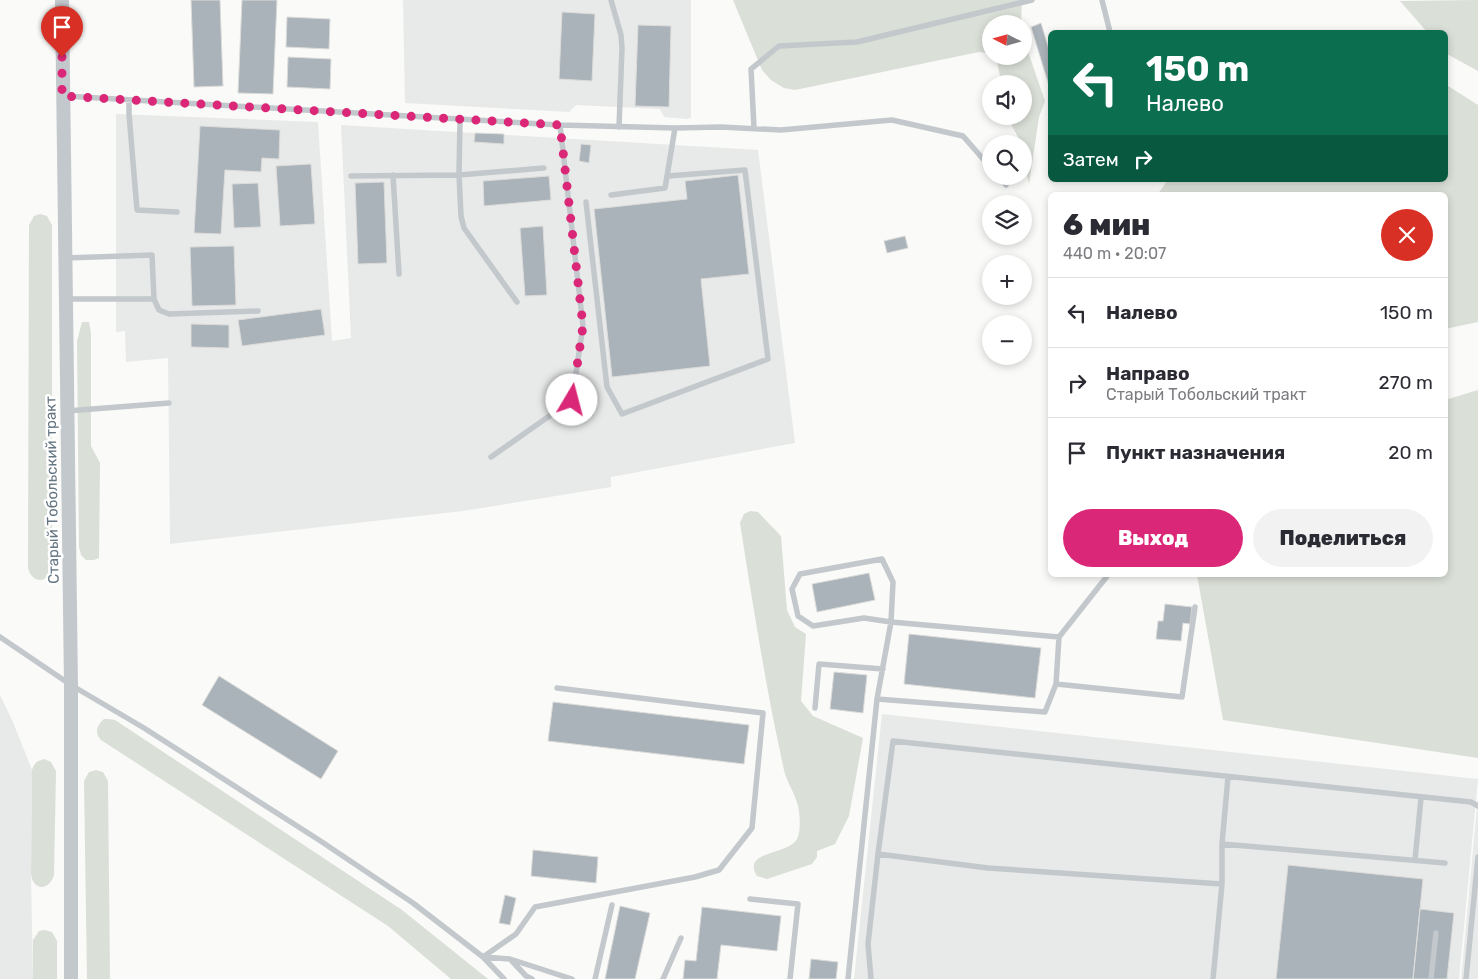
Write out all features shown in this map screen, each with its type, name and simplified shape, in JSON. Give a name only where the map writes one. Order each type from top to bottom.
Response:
[{"type":"street","name":"Старый Тобольский тракт","points":[[62,0],[71,685],[71,979]]},
{"type":"lane","points":[[611,0],[621,35],[622,48],[619,127]]},
{"type":"lane","points":[[754,128],[751,69],[779,46],[857,42],[1032,0]]},
{"type":"lane","points":[[1102,0],[1110,30]]},
{"type":"lane","points":[[62,96],[619,127],[722,127],[781,130],[892,120],[963,136],[982,158]]},
{"type":"lane","points":[[129,100],[137,210],[177,212]]},
{"type":"lane","points":[[460,119],[459,174],[461,216],[464,228],[517,302]]},
{"type":"lane","points":[[491,457],[572,400],[583,326],[560,125]]},
{"type":"lane","points":[[611,195],[665,188],[675,128]]},
{"type":"lane","points":[[351,176],[459,174],[544,168]]},
{"type":"lane","points":[[586,202],[607,387],[622,414],[768,359],[745,170],[668,176]]},
{"type":"lane","points":[[393,175],[399,274]]},
{"type":"lane","points":[[65,258],[152,255],[154,299],[159,310],[169,314],[258,311]]},
{"type":"lane","points":[[66,299],[154,299]]},
{"type":"lane","points":[[67,411],[169,403]]},
{"type":"lane","points":[[848,979],[877,699],[891,622],[893,582],[882,559],[800,574],[792,589],[798,616],[813,626],[864,618],[891,622],[1059,638]]},
{"type":"lane","points":[[877,699],[1046,712],[1056,684],[1059,638],[1106,577]]},
{"type":"lane","points":[[1056,684],[1182,697],[1195,607]]},
{"type":"lane","points":[[0,637],[71,685],[144,728],[319,840],[413,903],[483,957],[504,979]]},
{"type":"lane","points":[[816,708],[820,664],[883,669]]},
{"type":"lane","points":[[483,957],[516,934],[535,907],[695,877],[719,870],[752,828],[763,713],[557,688]]},
{"type":"lane","points":[[871,979],[868,944],[893,741],[1471,802],[1478,806]]},
{"type":"lane","points":[[1213,979],[1222,884],[1222,844],[1228,777]]},
{"type":"lane","points":[[1415,860],[1421,798]]},
{"type":"lane","points":[[1222,844],[1445,863]]},
{"type":"lane","points":[[878,854],[988,868],[1222,884]]},
{"type":"lane","points":[[1466,979],[1478,857]]},
{"type":"lane","points":[[750,899],[798,904],[790,979]]},
{"type":"lane","points":[[595,979],[612,905]]},
{"type":"lane","points":[[1431,979],[1436,933]]},
{"type":"lane","points":[[663,979],[681,938]]},
{"type":"lane","points":[[483,957],[510,959],[572,979]]},
{"type":"lane","points":[[510,959],[526,976],[532,979]]},
{"type":"shaded area","points":[[403,0],[691,0],[691,118],[664,117],[660,109],[576,105],[569,112],[405,103]]},
{"type":"shaded area","points":[[733,0],[1022,0],[1021,15],[982,15],[982,52],[795,90],[784,88],[771,80],[762,70]]},
{"type":"shaded area","points":[[1478,0],[1478,71],[1448,55],[1448,30],[1425,30],[1400,1]]},
{"type":"shaded area","points":[[1032,63],[1045,101],[1039,117],[1032,164],[1032,135],[1017,135],[1011,125],[1032,125],[1032,75],[1000,75],[998,65],[1032,65]]},
{"type":"shaded area","points":[[1448,86],[1478,105],[1478,322],[1448,328],[1448,192],[1159,192],[1167,182],[1448,182]]},
{"type":"shaded area","points":[[116,114],[318,122],[332,341],[351,338],[341,125],[758,150],[795,443],[611,477],[611,487],[463,511],[170,544],[168,358],[126,362],[125,331],[116,332]]},
{"type":"shaded area","points":[[40,214],[47,216],[52,225],[52,568],[47,577],[40,580],[33,577],[28,568],[29,225],[34,216]]},
{"type":"shaded area","points":[[82,322],[89,322],[91,333],[91,446],[100,463],[99,558],[94,560],[86,560],[81,555],[79,547],[77,341]]},
{"type":"shaded area","points":[[1478,390],[1478,758],[1223,720],[1197,577],[1448,577],[1448,399]]},
{"type":"shaded area","points":[[750,511],[758,512],[781,536],[787,610],[795,627],[806,634],[801,701],[813,716],[863,738],[849,816],[835,844],[817,851],[817,857],[812,864],[767,879],[757,876],[754,868],[755,862],[768,854],[792,844],[798,836],[800,818],[797,801],[784,770],[777,740],[750,585],[740,523],[744,514]]},
{"type":"shaded area","points":[[0,695],[32,770],[33,979],[0,979]]},
{"type":"shaded area","points":[[882,714],[1478,779],[1459,979],[854,979]]},
{"type":"shaded area","points":[[104,719],[115,720],[402,910],[488,979],[451,979],[388,926],[101,740],[97,729]]},
{"type":"shaded area","points":[[44,759],[51,762],[56,771],[54,875],[49,884],[41,887],[35,884],[31,874],[32,770],[36,763]]},
{"type":"shaded area","points":[[96,770],[103,772],[108,781],[110,979],[87,979],[84,781],[89,772]]},
{"type":"shaded area","points":[[1478,796],[1478,979],[1461,979]]},
{"type":"shaded area","points":[[39,931],[52,932],[57,941],[57,979],[33,979],[33,940]]},
{"type":"building","points":[[191,0],[220,0],[223,86],[194,87]]},
{"type":"building","points":[[242,0],[277,0],[273,94],[238,93]]},
{"type":"building","points":[[562,12],[595,14],[592,81],[559,79]]},
{"type":"building","points":[[287,17],[330,19],[329,49],[286,47]]},
{"type":"building","points":[[1041,23],[1048,46],[1048,82],[1032,30],[1032,27]]},
{"type":"building","points":[[638,25],[671,26],[669,107],[635,106]]},
{"type":"building","points":[[288,57],[331,59],[330,89],[287,87]]},
{"type":"building","points":[[200,126],[280,130],[279,159],[262,158],[261,172],[225,170],[221,234],[194,233]]},
{"type":"building","points":[[475,133],[504,134],[504,144],[474,142]]},
{"type":"building","points":[[581,144],[591,145],[589,163],[579,161]]},
{"type":"building","points":[[311,164],[315,224],[280,226],[276,166]]},
{"type":"building","points":[[738,175],[749,274],[701,279],[710,366],[612,377],[594,209],[687,199],[685,181]]},
{"type":"building","points":[[549,176],[551,200],[484,206],[483,181]]},
{"type":"building","points":[[384,182],[387,263],[358,264],[355,183]]},
{"type":"building","points":[[258,183],[261,227],[234,228],[232,184]]},
{"type":"building","points":[[543,226],[547,295],[525,296],[520,228]]},
{"type":"building","points":[[905,236],[908,248],[887,253],[884,241]]},
{"type":"building","points":[[234,246],[236,305],[192,306],[190,247]]},
{"type":"building","points":[[321,309],[325,335],[242,346],[238,320]]},
{"type":"building","points":[[191,324],[229,325],[229,348],[191,347]]},
{"type":"building","points":[[869,573],[875,600],[817,612],[812,584]]},
{"type":"building","points":[[1165,604],[1192,607],[1190,624],[1183,623],[1181,641],[1156,639],[1158,621],[1163,621]]},
{"type":"building","points":[[909,634],[1041,648],[1035,698],[904,684]]},
{"type":"building","points":[[834,672],[867,675],[863,713],[830,709]]},
{"type":"building","points":[[219,676],[338,751],[321,779],[202,705]]},
{"type":"building","points":[[553,702],[749,725],[744,764],[548,741]]},
{"type":"building","points":[[533,850],[598,857],[596,883],[531,876]]},
{"type":"building","points":[[1288,865],[1423,879],[1413,979],[1276,979]]},
{"type":"building","points":[[505,895],[516,898],[510,925],[499,923]]},
{"type":"building","points":[[620,906],[650,913],[635,979],[605,979]]},
{"type":"building","points":[[702,907],[781,916],[777,951],[721,945],[717,979],[683,979],[685,960],[696,961]]},
{"type":"building","points":[[1420,909],[1454,913],[1447,979],[1413,979]]},
{"type":"building","points":[[811,959],[838,962],[836,979],[809,979]]},
{"type":"route","points":[[62,57],[62,96],[560,125],[583,326],[572,400]]}]
